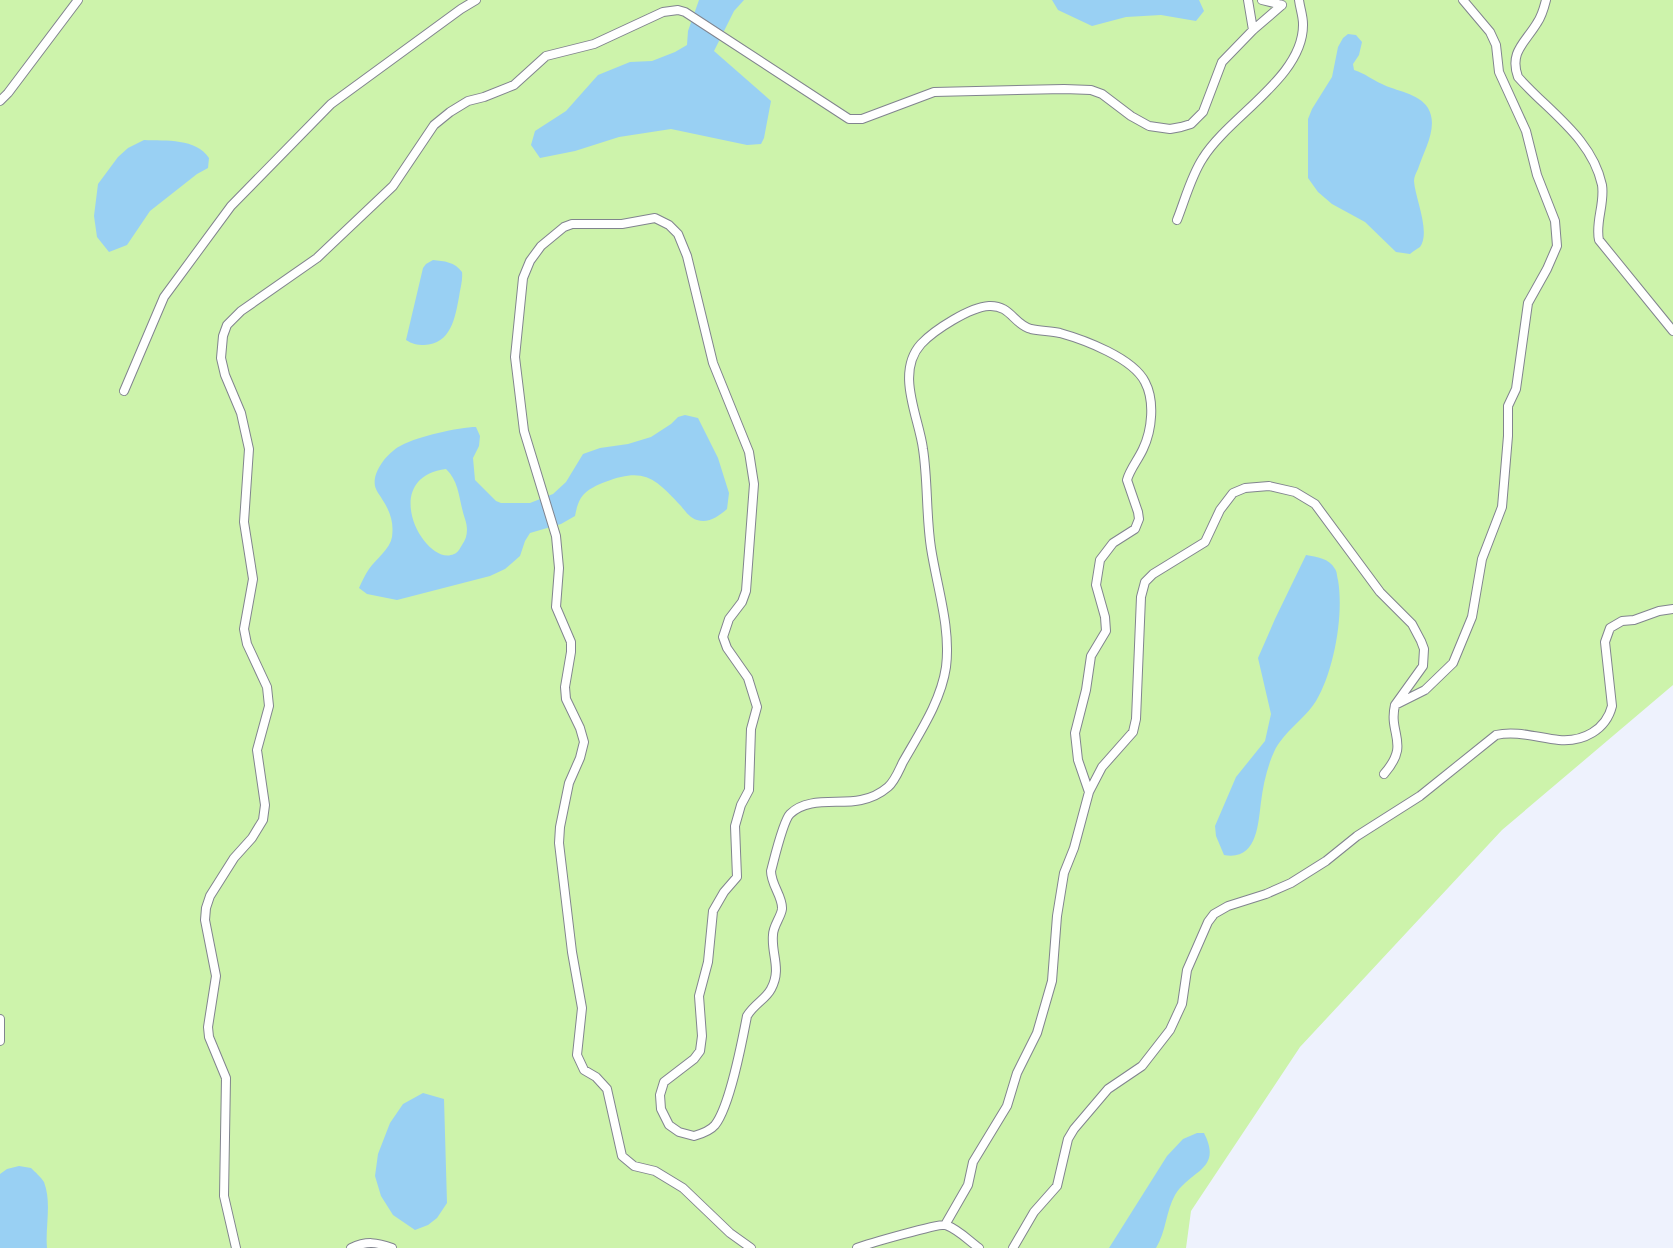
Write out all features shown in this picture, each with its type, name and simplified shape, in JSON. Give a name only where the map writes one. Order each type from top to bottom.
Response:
[{"type":"lane","points":[[0,100],[26,70],[78,0]]},
{"type":"lane","points":[[461,9],[465,0]]},
{"type":"lane","points":[[124,391],[164,297],[232,206],[331,104],[461,9],[476,0]]},
{"type":"lane","points":[[1248,0],[1253,30]]},
{"type":"lane","points":[[236,1248],[224,1196],[226,1078],[209,1037],[208,1027],[216,976],[206,920],[206,908],[210,896],[234,858],[252,838],[263,820],[265,805],[257,750],[269,706],[267,687],[247,644],[244,629],[253,579],[244,522],[250,449],[241,413],[225,375],[221,358],[223,336],[227,325],[241,312],[317,258],[393,186],[434,125],[450,112],[468,101],[484,97],[514,85],[546,56],[594,44],[663,12],[678,10],[685,12],[849,119],[862,119],[934,92],[1064,89],[1091,90],[1102,94],[1140,122],[1149,126],[1170,129],[1191,124],[1198,118],[1203,112],[1222,62],[1253,30],[1282,5],[1262,0]]},
{"type":"lane","points":[[1177,220],[1203,158],[1224,133],[1281,77],[1292,60],[1300,43],[1303,24],[1299,0]]},
{"type":"lane","points":[[1395,705],[1425,690],[1452,663],[1472,617],[1482,559],[1502,507],[1508,436],[1508,406],[1516,389],[1528,303],[1558,246],[1555,220],[1537,175],[1526,131],[1499,72],[1496,45],[1490,32],[1463,0]]},
{"type":"lane","points":[[1546,0],[1538,23],[1520,46],[1515,67],[1518,77],[1573,131],[1592,159],[1602,186],[1597,231],[1598,240],[1673,331]]},
{"type":"lane","points":[[751,1248],[730,1233],[683,1188],[655,1171],[634,1166],[622,1156],[607,1089],[596,1077],[584,1070],[577,1055],[582,1008],[572,952],[559,843],[560,827],[568,782],[580,758],[584,742],[580,728],[566,699],[565,687],[571,652],[571,642],[556,607],[560,568],[556,536],[524,431],[514,357],[523,278],[530,261],[541,246],[564,227],[572,224],[622,224],[655,218],[669,225],[678,234],[687,256],[713,363],[749,452],[754,484],[746,591],[742,602],[730,619],[723,637],[727,648],[748,678],[757,707],[752,729],[748,790],[741,805],[735,826],[737,877],[735,882],[724,892],[713,911],[708,962],[699,996],[702,1036],[700,1051],[694,1059],[664,1082],[660,1095],[661,1109],[670,1125],[679,1132],[694,1136],[714,1126],[722,1116],[747,1016],[753,1006],[770,991],[774,984],[777,965],[772,935],[782,908],[771,879],[771,871],[787,817],[805,805],[863,800],[874,796],[889,786],[931,713],[942,683],[946,665],[945,631],[931,547],[923,448],[912,403],[909,371],[913,354],[923,342],[959,316],[975,308],[998,306],[1009,311],[1016,320],[1029,328],[1061,334],[1103,349],[1134,367],[1146,383],[1151,416],[1148,438],[1127,480],[1138,512],[1139,520],[1135,529],[1113,543],[1106,551],[1100,560],[1097,570],[1096,585],[1105,617],[1106,631],[1091,656],[1086,690],[1075,733],[1078,760],[1089,792]]},
{"type":"lane","points":[[945,1224],[968,1185],[973,1162],[1007,1106],[1017,1073],[1037,1033],[1052,982],[1057,916],[1064,873],[1074,848],[1089,792],[1102,767],[1133,732],[1136,719],[1141,597],[1145,582],[1162,568],[1205,542],[1229,496],[1238,490],[1269,486],[1295,492],[1306,497],[1315,504],[1334,528],[1380,592],[1412,624],[1424,648],[1423,666],[1395,705],[1393,713],[1398,745],[1397,756],[1384,774]]},
{"type":"lane","points":[[1013,1248],[1034,1212],[1057,1186],[1068,1139],[1074,1129],[1108,1089],[1142,1066],[1170,1030],[1182,1004],[1187,970],[1208,922],[1214,914],[1228,906],[1290,883],[1326,860],[1357,836],[1420,796],[1496,735],[1509,734],[1560,740],[1590,734],[1600,728],[1609,716],[1612,706],[1605,642],[1610,628],[1622,621],[1634,620],[1659,611],[1673,610]]},
{"type":"lane","points":[[0,1019],[0,1041]]},
{"type":"lane","points":[[857,1248],[876,1240],[945,1224],[959,1231],[979,1248]]},
{"type":"lane","points":[[351,1248],[367,1243],[380,1243],[392,1248]]},
{"type":"green space","points":[[0,0],[1673,0],[1673,685],[1502,830],[1300,1047],[1191,1211],[1186,1248],[0,1248]]},
{"type":"water","points":[[699,0],[744,0],[734,11],[714,51],[771,101],[764,138],[761,144],[747,145],[671,129],[619,137],[575,151],[540,158],[531,145],[535,131],[566,111],[598,75],[630,62],[652,61],[675,52],[687,45],[688,31]]},
{"type":"water","points":[[1052,0],[1199,0],[1204,11],[1196,21],[1161,15],[1126,17],[1092,26],[1058,10]]},
{"type":"water","points":[[1348,34],[1356,35],[1362,42],[1359,55],[1353,64],[1354,70],[1419,99],[1428,108],[1431,115],[1431,131],[1414,180],[1422,215],[1424,233],[1423,241],[1420,247],[1410,254],[1396,252],[1365,222],[1332,204],[1318,192],[1308,178],[1308,119],[1312,109],[1332,77],[1338,47],[1343,38]]},
{"type":"water","points":[[144,140],[180,142],[196,147],[209,158],[208,168],[197,174],[150,211],[127,245],[109,252],[97,237],[94,216],[98,184],[118,157],[128,148]]},
{"type":"water","points":[[433,260],[453,264],[462,272],[462,281],[456,313],[446,335],[440,340],[433,344],[417,344],[406,340],[423,268],[426,264]]},
{"type":"water","points":[[685,415],[698,418],[718,458],[729,493],[727,509],[717,517],[705,521],[694,519],[664,488],[656,482],[648,478],[630,475],[605,482],[592,488],[581,498],[575,516],[561,524],[530,533],[525,541],[520,556],[505,569],[490,576],[397,600],[367,594],[359,588],[369,569],[386,550],[391,541],[391,517],[376,490],[375,480],[376,474],[382,462],[402,445],[438,433],[476,427],[480,436],[479,446],[473,458],[475,480],[496,501],[501,503],[530,503],[553,494],[566,482],[583,454],[600,448],[628,444],[651,437],[671,424],[678,417]],"holes":[[[446,469],[451,474],[457,486],[467,532],[464,542],[457,553],[442,555],[431,548],[421,536],[413,520],[411,504],[414,488],[425,476]]]},
{"type":"water","points":[[1306,555],[1326,560],[1332,565],[1337,573],[1340,594],[1340,609],[1336,642],[1328,674],[1316,701],[1283,738],[1274,752],[1266,777],[1259,821],[1254,839],[1249,847],[1243,852],[1235,855],[1224,855],[1216,836],[1215,826],[1236,777],[1265,741],[1271,714],[1258,658]]},
{"type":"water","points":[[423,1093],[444,1099],[447,1203],[437,1218],[428,1225],[415,1230],[393,1215],[381,1196],[375,1176],[378,1154],[390,1123],[403,1104]]},
{"type":"water","points":[[1197,1133],[1204,1133],[1209,1145],[1210,1155],[1202,1168],[1181,1187],[1175,1195],[1162,1235],[1156,1248],[1109,1248],[1167,1156],[1183,1139]]},
{"type":"water","points":[[19,1166],[31,1168],[44,1182],[48,1198],[47,1248],[0,1248],[0,1174],[7,1169]]}]
